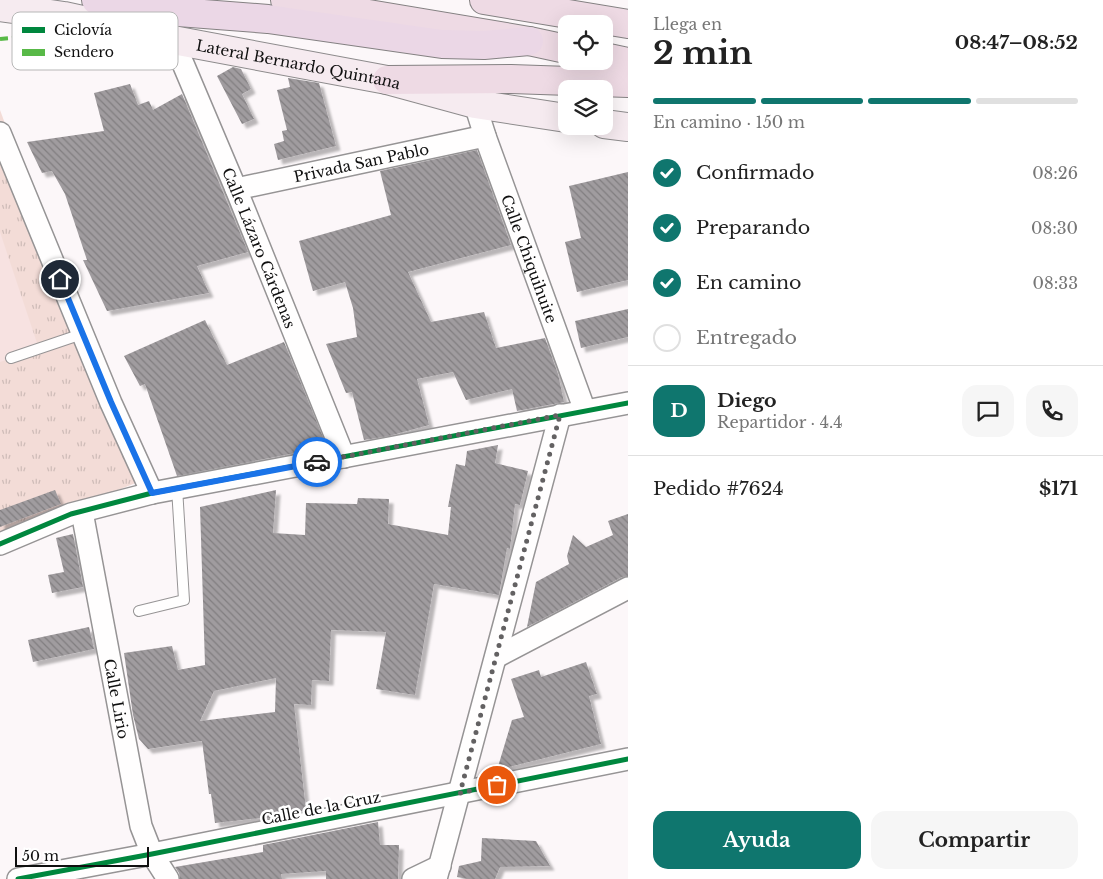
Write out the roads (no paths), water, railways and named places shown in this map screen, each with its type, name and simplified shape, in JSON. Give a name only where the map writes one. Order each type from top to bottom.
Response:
[{"type":"highway","points":[[96,0],[176,12]]},
{"type":"highway","points":[[178,12],[268,20],[442,44],[484,45],[529,41]]},
{"type":"main road","points":[[285,0],[558,47]]},
{"type":"main road","points":[[489,1],[564,0],[628,6]]},
{"type":"main road","points":[[489,1],[628,24]]},
{"type":"main road","points":[[613,59],[628,62]]},
{"type":"main road","points":[[388,80],[512,79],[628,83]]},
{"type":"street","name":"Lateral Bernardo Quintana","points":[[0,8],[32,12]]},
{"type":"street","name":"Lateral Bernardo Quintana","points":[[178,41],[388,80],[475,104],[558,117]]},
{"type":"street","name":"Calle Lázaro Cárdenas","points":[[178,52],[236,188],[344,457]]},
{"type":"street","name":"Calle Chiquihuite","points":[[475,104],[585,410]]},
{"type":"street","points":[[613,125],[628,127]]},
{"type":"street","points":[[0,133],[82,334],[152,493]]},
{"type":"street","name":"Privada San Pablo","points":[[236,188],[485,136]]},
{"type":"street","points":[[0,544],[71,514],[152,493],[628,403]]},
{"type":"street","points":[[413,879],[438,872],[560,415]]},
{"type":"street","name":"Calle Lirio","points":[[82,512],[141,826],[152,854],[168,879]]},
{"type":"street","points":[[496,657],[628,588]]},
{"type":"street","name":"Calle de la Cruz","points":[[18,879],[628,759]]},
{"type":"lane","points":[[11,358],[82,334]]},
{"type":"lane","points":[[139,611],[184,600],[177,488]]}]
